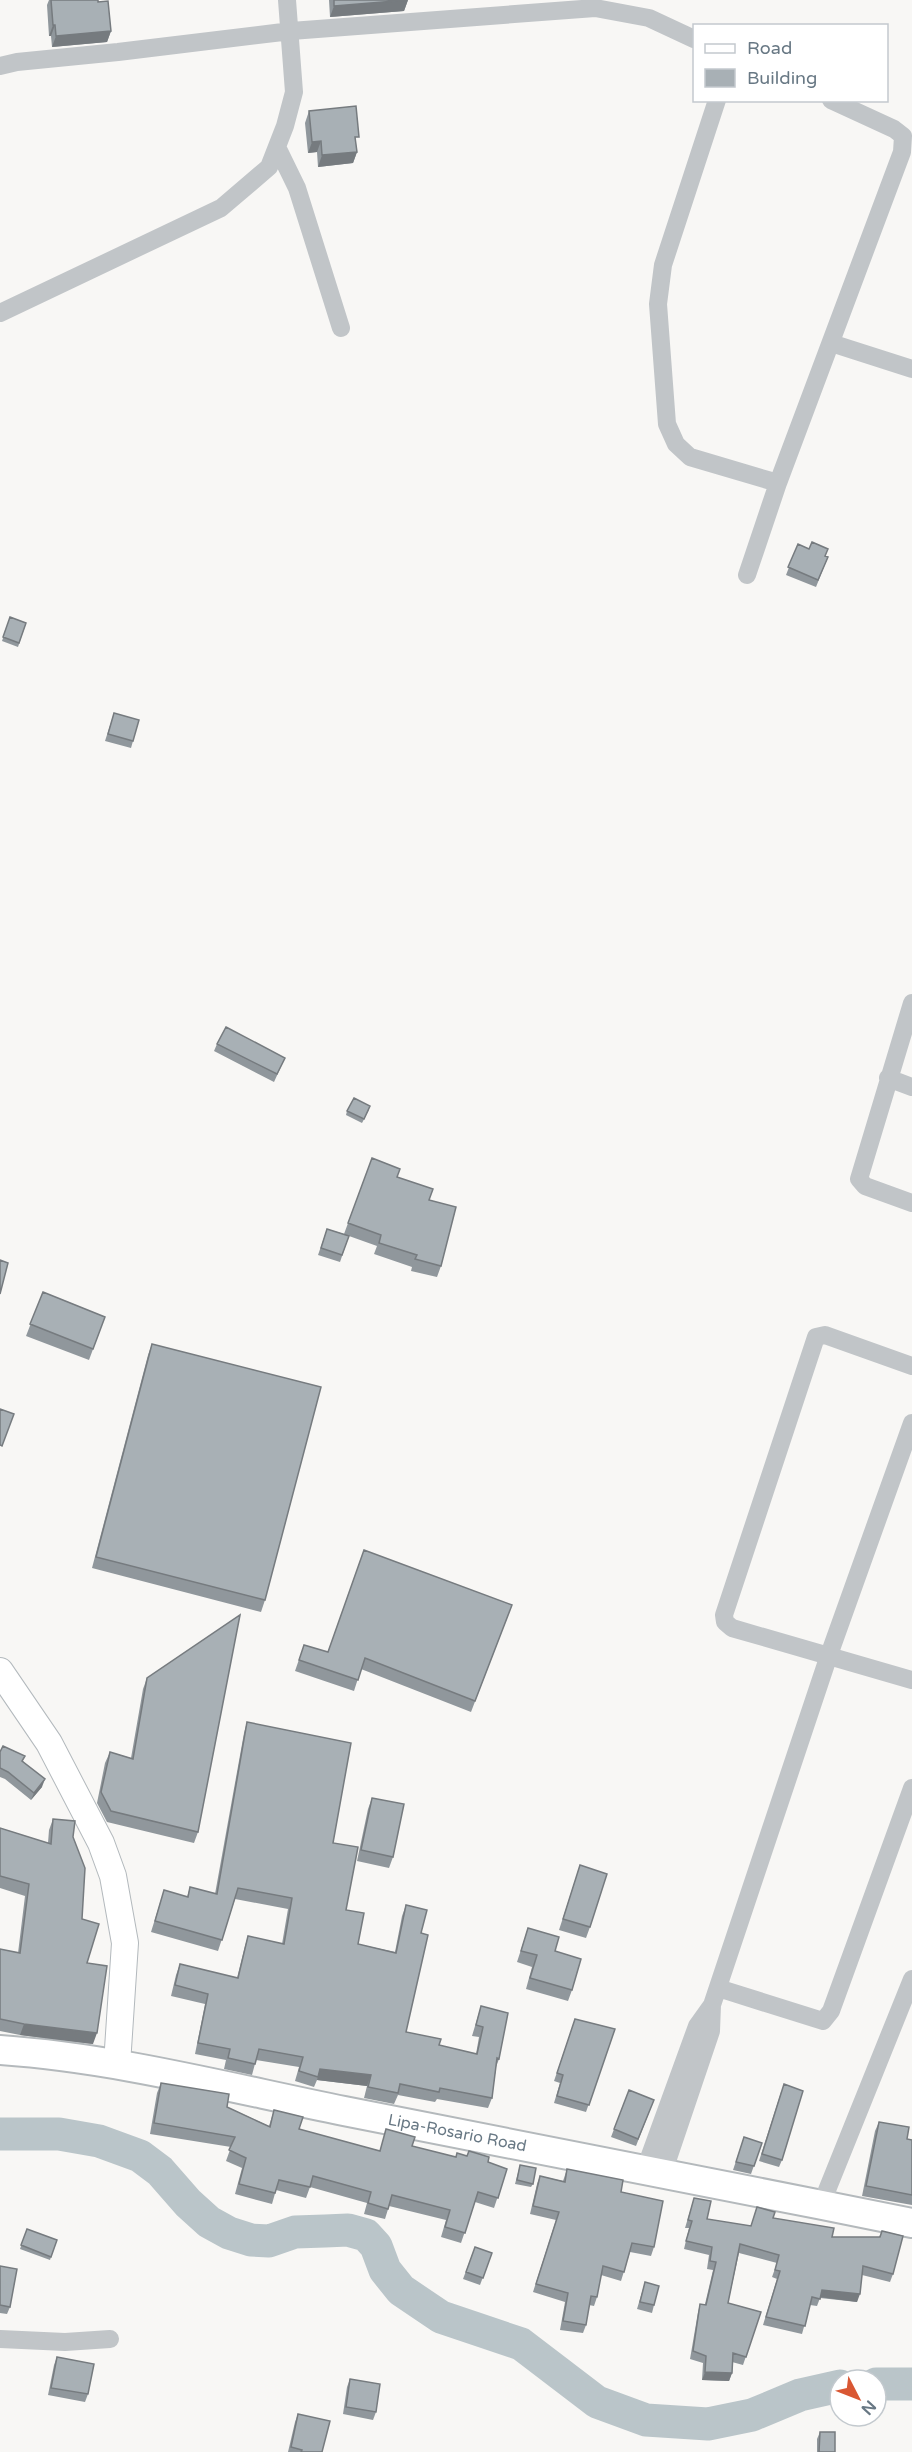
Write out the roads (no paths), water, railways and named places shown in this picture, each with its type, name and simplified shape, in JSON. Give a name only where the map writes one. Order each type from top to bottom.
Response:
[{"type":"main road","name":"Lipa-Rosario Road","points":[[0,2050],[57,2054],[117,2064],[261,2095],[912,2223]]},
{"type":"street","points":[[0,313],[221,208],[269,167],[294,92],[287,0]]},
{"type":"street","points":[[0,66],[17,62],[291,31],[595,8],[648,18],[693,39]]},
{"type":"street","points":[[716,102],[663,265],[658,304],[667,424],[676,444],[690,457],[778,483]]},
{"type":"street","points":[[747,575],[778,483],[902,152],[903,136],[894,129],[835,102]]},
{"type":"street","points":[[277,147],[297,188],[341,328]]},
{"type":"street","points":[[831,344],[912,369]]},
{"type":"street","points":[[912,1003],[859,1179],[865,1186],[912,1203]]},
{"type":"street","points":[[888,1078],[912,1087]]},
{"type":"street","points":[[912,1366],[825,1335],[816,1337],[724,1615],[725,1623],[732,1628],[912,1680]]},
{"type":"street","points":[[654,2171],[711,2031],[715,1997],[829,1655],[912,1423]]},
{"type":"street","points":[[0,1671],[49,1743],[101,1843],[113,1876],[125,1942],[117,2064]]},
{"type":"street","points":[[715,1997],[825,2020],[831,2011],[912,1788]]},
{"type":"street","points":[[821,2205],[912,1979]]},
{"type":"street","points":[[0,2339],[65,2342],[110,2339]]},
{"type":"waterway","points":[[0,2134],[59,2134],[99,2141],[140,2156],[160,2171],[188,2203],[209,2222],[229,2233],[251,2240],[269,2241],[295,2232],[348,2230],[366,2235],[376,2246],[385,2270],[401,2290],[441,2317],[521,2344],[597,2402],[646,2420],[708,2424],[752,2415],[800,2395],[828,2389]]},
{"type":"waterway","points":[[888,2384],[912,2384]]}]
